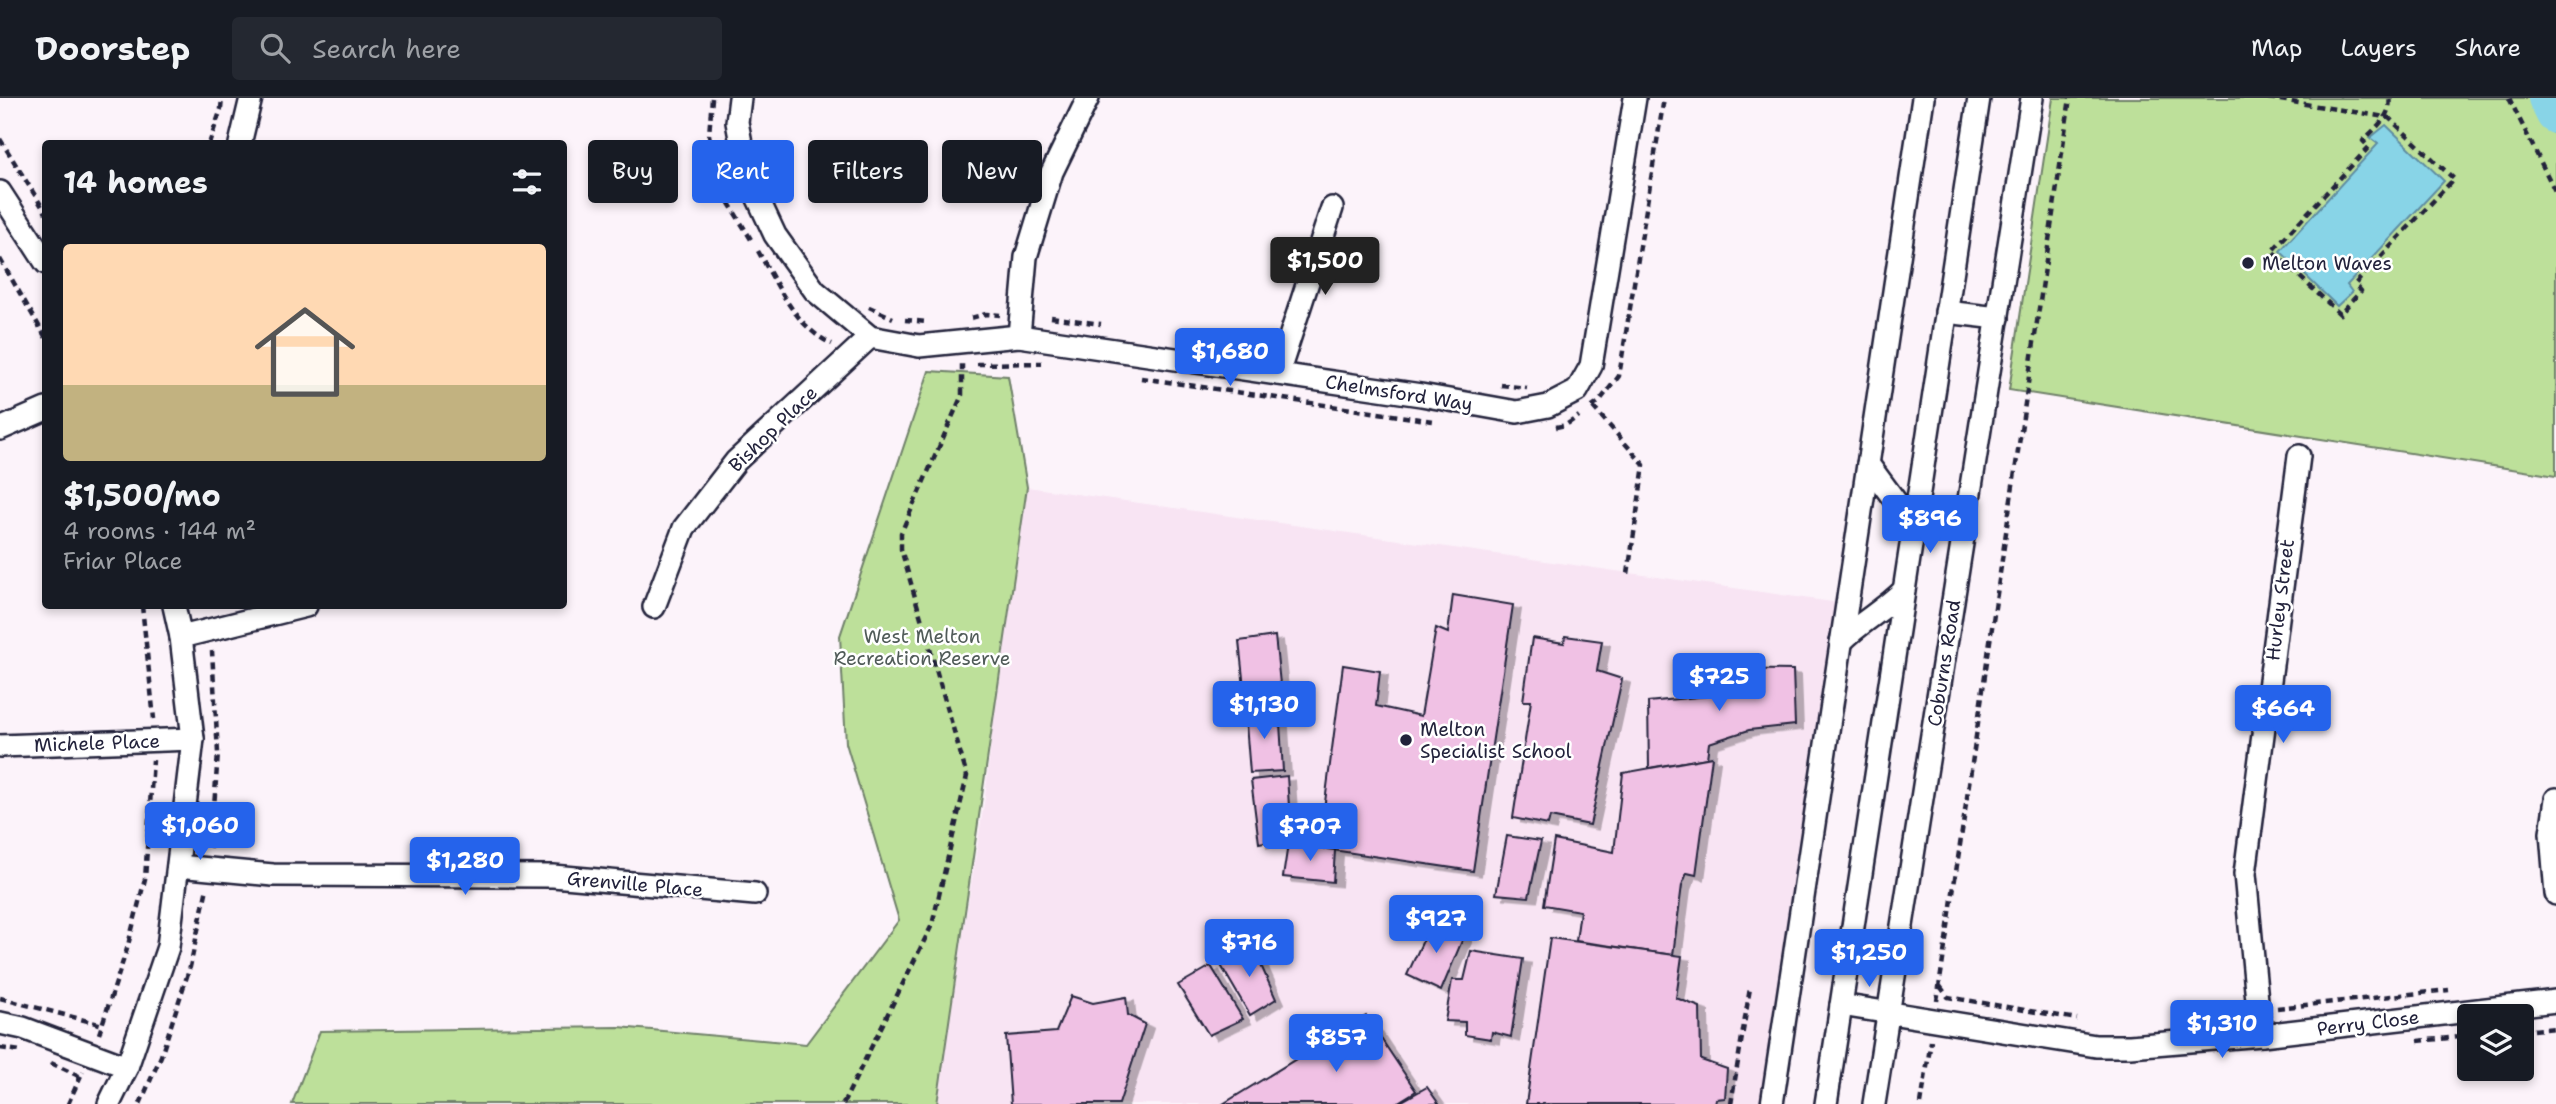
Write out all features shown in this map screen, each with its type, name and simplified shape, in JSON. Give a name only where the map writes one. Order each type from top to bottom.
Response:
[{"type":"street","points":[[241,140],[251,98]]},
{"type":"street","name":"Chelmsford Way","points":[[740,98],[737,122],[747,175],[775,235],[815,292],[870,337],[919,346],[1020,326],[1278,374],[1517,412],[1548,406],[1577,391],[1591,366],[1635,98]]},
{"type":"street","points":[[1020,326],[1026,257],[1052,172],[1088,98]]},
{"type":"street","points":[[1772,1104],[1923,98]]},
{"type":"street","points":[[1826,1104],[1979,98]]},
{"type":"street","name":"Coburns Road","points":[[1874,1104],[2032,98]]},
{"type":"street","points":[[0,192],[42,257]]},
{"type":"street","points":[[1278,374],[1332,208]]},
{"type":"street","points":[[1946,312],[1998,318]]},
{"type":"street","name":"Bishop Place","points":[[654,607],[684,528],[736,461],[870,337]]},
{"type":"street","points":[[0,429],[42,410]]},
{"type":"street","name":"Hurley Street","points":[[2262,1035],[2245,874],[2298,456]]},
{"type":"street","points":[[1868,464],[1913,525]]},
{"type":"street","points":[[1842,642],[1858,624],[1884,610],[1903,592]]},
{"type":"street","points":[[109,1104],[127,1067],[168,947],[193,739],[181,637],[175,609]]},
{"type":"street","points":[[181,637],[294,609]]},
{"type":"street","name":"Michele Place","points":[[0,746],[193,739]]},
{"type":"street","points":[[2556,799],[2551,833],[2556,894]]},
{"type":"street","name":"Grenville Place","points":[[178,866],[273,875],[553,876],[755,894]]},
{"type":"street","name":"Perry Close","points":[[1841,1005],[2096,1046],[2130,1046],[2262,1035],[2556,1001]]},
{"type":"street","points":[[0,1023],[23,1028],[127,1067]]},
{"type":"path","points":[[210,140],[222,98]]},
{"type":"path","points":[[712,98],[709,135],[721,190],[787,302],[821,339],[853,353]]},
{"type":"path","points":[[1553,428],[1566,425],[1593,407],[1619,376],[1664,98]]},
{"type":"path","points":[[1921,1104],[2070,98]]},
{"type":"path","points":[[2268,98],[2385,117],[2389,118],[2454,179],[2355,284],[2361,292],[2340,314],[2272,251],[2369,147],[2363,141],[2385,117],[2390,104],[2389,98]]},
{"type":"path","points":[[2510,98],[2556,193]]},
{"type":"path","points":[[0,139],[42,207]]},
{"type":"path","points":[[0,259],[42,331]]},
{"type":"path","points":[[863,304],[894,318],[929,323]]},
{"type":"path","points":[[966,319],[986,314],[1020,326],[1059,318],[1112,326]]},
{"type":"path","points":[[954,364],[1044,363]]},
{"type":"path","points":[[844,1104],[932,925],[967,776],[901,549],[901,533],[962,396],[962,364]]},
{"type":"path","points":[[1129,376],[1440,422]]},
{"type":"path","points":[[1499,385],[1535,388]]},
{"type":"path","points":[[1593,407],[1644,465],[1628,573]]},
{"type":"path","points":[[68,1104],[103,1025],[145,879],[154,704],[142,609]]},
{"type":"path","points":[[1731,1104],[1750,988]]},
{"type":"path","points":[[0,998],[103,1025]]},
{"type":"path","points":[[2534,1030],[2556,1028]]},
{"type":"path","points":[[0,1048],[30,1053]]},
{"type":"path","points":[[43,1059],[80,1077]]},
{"type":"shaded area","points":[[1027,487],[1839,603],[1786,975],[1761,1104],[936,1104],[985,797],[994,713]]},
{"type":"green space","name":"Melton Waves","points":[[2053,98],[2556,98],[2556,476],[2009,390]]},
{"type":"green space","name":"West Melton Recreation Reserve","points":[[929,371],[1008,376],[1027,487],[937,1104],[292,1104],[320,1031],[619,1027],[806,1044],[899,920],[846,743],[840,636]]},
{"type":"water","points":[[2386,125],[2444,181],[2347,285],[2352,292],[2337,306],[2280,251],[2378,144],[2370,138]]},
{"type":"building","points":[[1453,595],[1513,605],[1473,871],[1319,848],[1343,665],[1380,671],[1376,706],[1421,716],[1436,628],[1448,633]]},
{"type":"building","points":[[1275,636],[1282,703],[1246,706],[1239,641]]},
{"type":"building","points":[[1565,636],[1602,641],[1597,671],[1622,679],[1590,825],[1550,817],[1548,825],[1513,818],[1531,701],[1523,701],[1532,638],[1564,643]]},
{"type":"building","points":[[1708,669],[1793,670],[1795,725],[1749,730],[1709,743],[1707,758],[1649,768],[1648,702],[1707,696]]},
{"type":"building","points":[[1279,708],[1283,771],[1250,773],[1245,712]]},
{"type":"building","points":[[1712,757],[1696,875],[1687,873],[1682,885],[1673,955],[1576,941],[1580,911],[1544,905],[1554,840],[1614,852],[1623,773]]},
{"type":"building","points":[[1287,776],[1291,837],[1259,843],[1251,780]]},
{"type":"building","points":[[1507,836],[1541,841],[1529,897],[1496,894]]},
{"type":"building","points":[[1288,844],[1335,850],[1333,882],[1283,877]]},
{"type":"building","points":[[1433,919],[1464,936],[1441,991],[1407,975]]},
{"type":"building","points":[[1550,938],[1682,956],[1676,998],[1700,1007],[1701,1060],[1727,1069],[1725,1098],[1716,1099],[1715,1104],[1526,1104]]},
{"type":"building","points":[[1252,945],[1276,999],[1250,1015],[1219,962]]},
{"type":"building","points":[[1471,951],[1523,959],[1511,1037],[1492,1032],[1491,1039],[1465,1035],[1465,1022],[1445,1021],[1452,980],[1464,980]]},
{"type":"building","points":[[1211,966],[1243,1019],[1209,1035],[1178,985]]},
{"type":"building","points":[[1071,996],[1093,1003],[1126,997],[1128,1015],[1145,1024],[1119,1104],[1011,1104],[1006,1036],[1056,1032]]},
{"type":"building","points":[[1366,1016],[1416,1091],[1395,1104],[1223,1104]]},
{"type":"building","points":[[1427,1087],[1439,1104],[1397,1104]]},
{"type":"waterway","points":[[2548,98],[2556,114]]},
{"type":"waterway","points":[[2545,124],[2556,132]]},
{"type":"place","name":"Melton Waves","points":[[2248,263]]},
{"type":"place","name":"Melton Specialist School","points":[[1406,740]]}]
